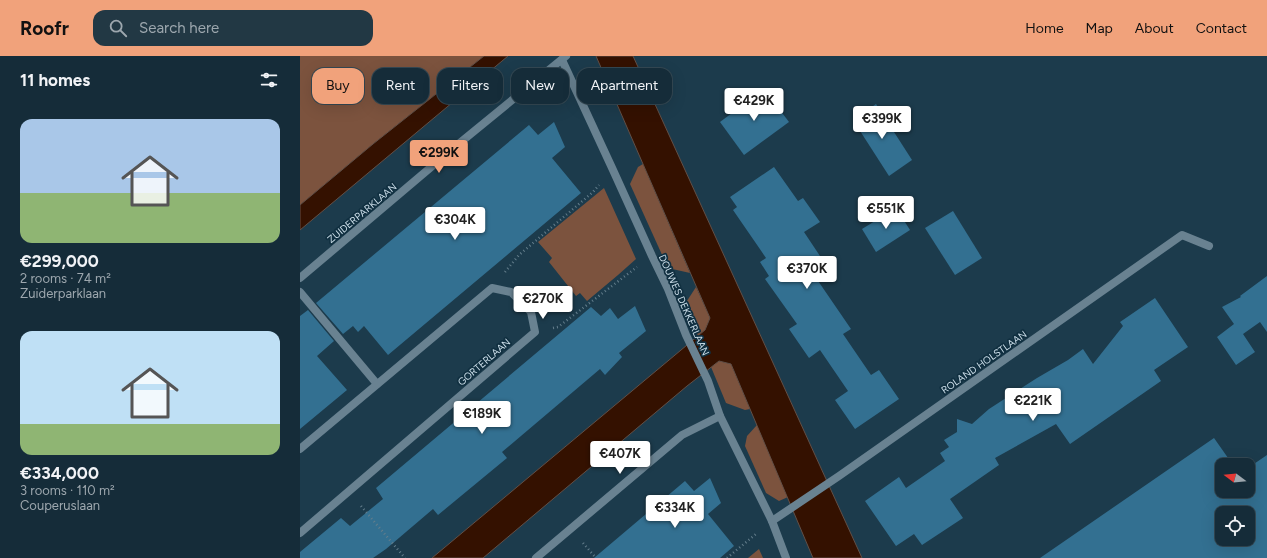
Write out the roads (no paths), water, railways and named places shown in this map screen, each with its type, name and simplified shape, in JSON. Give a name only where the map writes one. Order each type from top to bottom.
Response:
[{"type":"street","name":"DOUWES DEKKERLAAN","points":[[564,58],[613,170],[668,289],[686,335],[708,381],[720,416],[772,521],[786,558]]},
{"type":"street","name":"ZUIDERPARKLAAN","points":[[300,278],[456,146],[564,58]]},
{"type":"street","name":"ROLAND HOLSTLAAN","points":[[772,521],[839,476],[1182,235],[1209,246]]},
{"type":"street","name":"GORTERLAAN","points":[[300,533],[534,332],[531,312],[511,292],[492,288],[377,384]]},
{"type":"street","points":[[300,292],[377,384],[300,449]]},
{"type":"street","points":[[536,558],[682,435],[720,416]]}]
